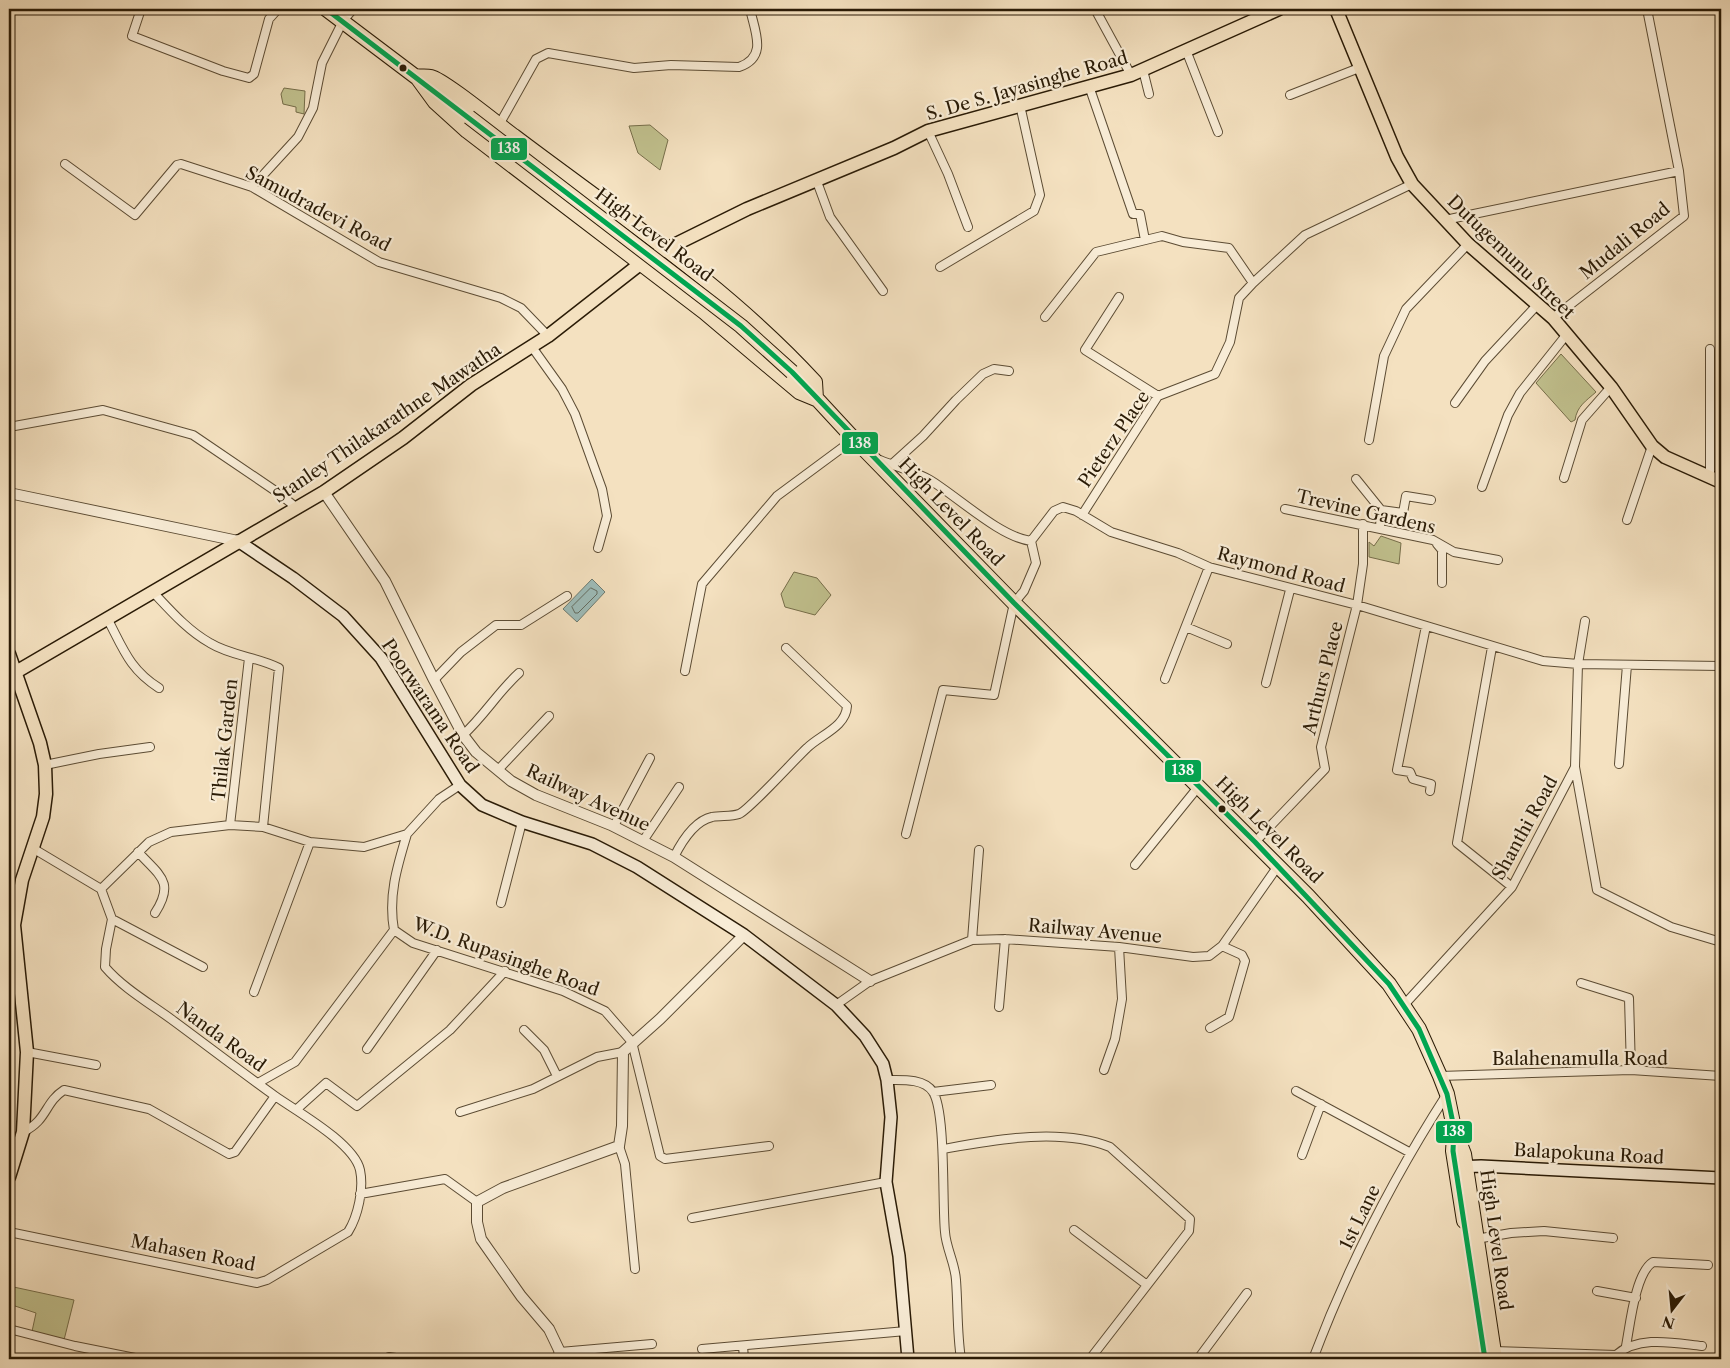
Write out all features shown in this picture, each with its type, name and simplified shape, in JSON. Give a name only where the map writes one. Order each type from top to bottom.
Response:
[{"type":"highway","name":"High Level Road","points":[[326,9],[741,326],[792,372],[854,439],[1014,604],[1255,842],[1389,984],[1419,1029],[1440,1076],[1447,1094],[1454,1128],[1464,1154],[1461,1167],[1491,1357]]},
{"type":"highway","points":[[416,76],[432,77],[619,216],[670,247],[765,330],[815,382],[816,399],[800,392],[704,312],[456,122],[435,102],[416,76]]},
{"type":"highway","points":[[604,237],[619,216]]},
{"type":"highway","points":[[704,312],[720,292]]},
{"type":"highway","name":"High Level Road","points":[[1461,1167],[1476,1239],[1491,1357]]},
{"type":"main road","name":"S. De S. Jayasinghe Road","points":[[670,247],[816,179],[894,148],[928,131],[1131,76],[1279,9]]},
{"type":"main road","name":"Dutugemunu Street","points":[[1336,9],[1397,157],[1412,184],[1468,244],[1553,318],[1611,387],[1652,446],[1665,457],[1716,480]]},
{"type":"main road","name":"Stanley Thilakarathne Mawatha","points":[[12,677],[152,590],[324,492],[403,438],[471,385],[548,336],[640,264],[670,247]]},
{"type":"main road","name":"Poorwarama Road","points":[[238,541],[293,578],[343,616],[381,658],[460,785],[482,805],[522,822],[592,844],[637,867],[744,935],[836,1005],[865,1036],[883,1064],[887,1080],[891,1118],[886,1182],[899,1256],[908,1359]]},
{"type":"main road","points":[[9,654],[12,677],[45,765],[46,794],[43,817],[34,849],[22,880],[14,925],[27,1052],[23,1132],[9,1177]]},
{"type":"main road","name":"Balapokuna Road","points":[[1461,1167],[1721,1178]]},
{"type":"street","points":[[141,9],[132,36],[223,71],[249,78],[254,74],[270,19],[278,9]]},
{"type":"street","points":[[252,186],[298,137],[313,108],[322,63],[343,21],[353,9]]},
{"type":"street","points":[[499,125],[536,59],[542,54],[548,53],[634,68],[671,64],[739,67],[749,63],[754,58],[758,49],[750,9]]},
{"type":"street","points":[[1095,9],[1131,76]]},
{"type":"street","points":[[1445,220],[1679,171],[1648,9]]},
{"type":"street","points":[[1186,50],[1218,132]]},
{"type":"street","points":[[1290,95],[1359,68]]},
{"type":"street","points":[[1143,70],[1150,94]]},
{"type":"street","points":[[1089,86],[1133,214],[1140,214],[1145,240]]},
{"type":"street","points":[[940,267],[1034,211],[1040,196],[1020,105]]},
{"type":"street","points":[[928,131],[948,174],[968,227]]},
{"type":"street","name":"Samudradevi Road","points":[[65,164],[135,215],[177,165],[184,164],[252,186],[380,262],[501,298],[521,308],[548,336]]},
{"type":"street","name":"Mudali Road","points":[[1553,318],[1684,216],[1679,171]]},
{"type":"street","points":[[816,179],[830,217],[883,292]]},
{"type":"street","name":"Pieterz Place","points":[[1082,515],[1158,396],[1215,374],[1230,342],[1239,298],[1253,283],[1305,235],[1412,184]]},
{"type":"street","points":[[1045,317],[1096,252],[1162,236],[1183,242],[1229,248],[1253,283]]},
{"type":"street","points":[[1369,440],[1384,356],[1406,309],[1468,244]]},
{"type":"street","points":[[1119,297],[1085,350],[1158,396]]},
{"type":"street","points":[[1455,403],[1486,361],[1538,304]]},
{"type":"street","points":[[1482,487],[1508,415],[1520,393],[1567,334]]},
{"type":"street","points":[[532,347],[562,390],[575,414],[602,489],[607,516],[598,548]]},
{"type":"street","points":[[1710,348],[1716,480]]},
{"type":"street","points":[[890,465],[923,436],[946,410],[983,374],[994,369],[1010,371]]},
{"type":"street","points":[[1564,478],[1582,420],[1611,387]]},
{"type":"street","points":[[9,427],[102,410],[112,412],[193,436],[277,492],[297,508]]},
{"type":"street","points":[[685,671],[702,584],[777,496],[854,439]]},
{"type":"street","points":[[1626,520],[1652,446]]},
{"type":"street","points":[[873,458],[928,479],[1008,533],[1023,540],[1031,541],[1036,563],[1024,591],[1014,604],[994,695],[942,690],[906,834]]},
{"type":"street","points":[[1356,479],[1381,510],[1380,528]]},
{"type":"street","name":"Railway Avenue","points":[[324,492],[385,581],[463,735],[476,752],[498,770],[536,795],[614,826],[674,858],[870,981]]},
{"type":"street","points":[[9,493],[238,541]]},
{"type":"street","points":[[1381,510],[1403,512],[1406,496],[1431,500]]},
{"type":"street","name":"Raymond Road","points":[[1031,541],[1054,511],[1063,508],[1082,515],[1111,532],[1178,553],[1209,567],[1290,590],[1357,606],[1543,661],[1578,664],[1721,666]]},
{"type":"street","name":"Trevine Gardens","points":[[1284,509],[1434,540],[1454,552],[1498,560]]},
{"type":"street","name":"Arthurs Place","points":[[1255,842],[1324,769],[1321,747],[1357,606],[1363,564],[1362,524]]},
{"type":"street","points":[[1434,540],[1442,550],[1444,568],[1442,583]]},
{"type":"street","points":[[1165,679],[1209,567]]},
{"type":"street","points":[[152,590],[179,620],[210,644],[249,658],[268,662],[279,668],[263,827]]},
{"type":"street","points":[[1266,684],[1290,590]]},
{"type":"street","points":[[434,680],[461,652],[496,625],[521,625],[567,596]]},
{"type":"street","points":[[106,618],[134,669],[142,677],[159,688]]},
{"type":"street","points":[[1575,767],[1578,664],[1585,621]]},
{"type":"street","points":[[1426,626],[1397,770],[1410,772],[1413,779],[1431,784],[1430,790]]},
{"type":"street","points":[[1186,627],[1227,644]]},
{"type":"street","points":[[1492,647],[1457,843],[1512,887]]},
{"type":"street","points":[[674,858],[682,842],[695,828],[710,817],[740,814],[809,746],[840,723],[847,714],[848,706],[786,648]]},
{"type":"street","name":"Thilak Garden","points":[[230,825],[249,658]]},
{"type":"street","points":[[1619,764],[1627,665]]},
{"type":"street","points":[[463,735],[479,721],[506,684],[519,673]]},
{"type":"street","points":[[498,770],[549,716]]},
{"type":"street","points":[[45,765],[98,754],[150,747]]},
{"type":"street","points":[[614,826],[650,758]]},
{"type":"street","name":"Shanthi Road","points":[[1404,1005],[1512,887],[1575,767]]},
{"type":"street","name":"Shanthi Road","points":[[1575,767],[1597,890],[1671,927],[1721,942]]},
{"type":"street","points":[[101,889],[149,842],[171,832],[230,825],[263,827],[310,842],[364,847],[407,834],[439,800],[460,785]]},
{"type":"street","points":[[1135,865],[1199,786]]},
{"type":"street","points":[[643,841],[679,787]]},
{"type":"street","points":[[501,903],[522,822]]},
{"type":"street","name":"W.D. Rupasinghe Road","points":[[407,834],[393,880],[391,912],[394,930],[413,943],[504,971],[564,992],[605,1010],[632,1042]]},
{"type":"street","points":[[254,992],[310,842]]},
{"type":"street","points":[[34,849],[101,889],[112,919],[203,967]]},
{"type":"street","points":[[972,940],[978,850]]},
{"type":"street","points":[[138,852],[159,875],[165,885],[165,897],[155,913]]},
{"type":"street","name":"Railway Avenue","points":[[836,1005],[870,981],[972,940],[1005,940],[1119,947],[1193,957],[1209,956],[1222,946],[1278,866]]},
{"type":"street","name":"Nanda Road","points":[[112,919],[106,949],[105,967],[111,974],[275,1096],[326,1130],[346,1149],[360,1168],[360,1194],[355,1220]]},
{"type":"street","points":[[258,1083],[295,1062],[394,930]]},
{"type":"street","points":[[460,1112],[533,1089],[597,1057],[623,1052],[660,1019],[744,935]]},
{"type":"street","points":[[999,1007],[1005,940]]},
{"type":"street","points":[[1210,1028],[1229,1017],[1245,961],[1242,955],[1222,946]]},
{"type":"street","points":[[1104,1070],[1115,1039],[1122,999],[1119,947]]},
{"type":"street","points":[[367,1049],[437,950]]},
{"type":"street","points":[[297,1109],[326,1083],[358,1106],[450,1030],[504,971]]},
{"type":"street","points":[[1581,983],[1629,998],[1631,1070]]},
{"type":"street","points":[[524,1030],[544,1050],[557,1076]]},
{"type":"street","points":[[632,1042],[660,1156],[665,1159],[769,1146]]},
{"type":"street","points":[[27,1052],[96,1065]]},
{"type":"street","points":[[623,1052],[622,1126],[618,1146],[625,1164],[635,1269]]},
{"type":"street","name":"Balahenamulla Road","points":[[1440,1076],[1631,1070],[1721,1076]]},
{"type":"street","points":[[887,1080],[914,1081],[933,1092],[991,1086]]},
{"type":"street","points":[[23,1132],[34,1127],[43,1118],[53,1097],[64,1090],[149,1109],[229,1154],[235,1152],[275,1096]]},
{"type":"street","points":[[1296,1091],[1409,1152]]},
{"type":"street","points":[[933,1092],[937,1103],[943,1149],[945,1235],[956,1278],[957,1335],[962,1359]]},
{"type":"street","name":"1st Lane","points":[[1313,1359],[1325,1327],[1382,1203],[1409,1152],[1447,1094]]},
{"type":"street","points":[[1302,1155],[1321,1104]]},
{"type":"street","points":[[943,1149],[1009,1138],[1076,1139],[1095,1142],[1110,1147],[1190,1218],[1190,1231],[1090,1359]]},
{"type":"street","points":[[477,1202],[503,1188],[618,1146]]},
{"type":"street","points":[[360,1194],[445,1179],[477,1202]]},
{"type":"street","points":[[692,1218],[886,1182]]},
{"type":"street","points":[[477,1202],[476,1222],[480,1239],[521,1296],[549,1329],[558,1356],[652,1344]]},
{"type":"street","name":"Mahasen Road","points":[[9,1232],[257,1283],[267,1280],[348,1232],[355,1220]]},
{"type":"street","points":[[1074,1230],[1147,1285]]},
{"type":"street","points":[[1476,1239],[1511,1233],[1544,1231],[1613,1238]]},
{"type":"street","points":[[1626,1346],[1636,1298],[1647,1266],[1653,1262],[1708,1264]]},
{"type":"street","points":[[1596,1291],[1636,1298]]},
{"type":"street","points":[[1198,1359],[1248,1292]]},
{"type":"street","points":[[9,1329],[100,1355],[140,1359]]},
{"type":"street","points":[[702,1349],[906,1331]]},
{"type":"street","points":[[1491,1357],[1616,1355],[1626,1346],[1659,1342],[1702,1346]]},
{"type":"street","points":[[743,1346],[744,1359]]},
{"type":"street","points":[[386,1359],[389,1357],[402,1359]]},
{"type":"green space","points":[[284,88],[305,91],[304,114],[296,112],[296,107],[283,104],[281,94]]},
{"type":"green space","points":[[650,125],[668,140],[660,170],[638,153],[629,126]]},
{"type":"green space","points":[[1561,354],[1596,392],[1582,404],[1575,420],[1571,422],[1536,383]]},
{"type":"green space","points":[[1381,536],[1401,543],[1399,564],[1369,557],[1369,542],[1374,546]]},
{"type":"green space","points":[[794,572],[817,578],[831,595],[815,615],[785,607],[781,594]]},
{"type":"green space","points":[[9,1286],[74,1300],[64,1340],[31,1336],[36,1313],[9,1304]]},
{"type":"water","points":[[592,579],[605,592],[577,622],[563,609]]},
{"type":"transit line","name":"138","points":[[326,9],[741,326],[792,372],[1014,603],[1255,842],[1389,984],[1419,1029],[1447,1094],[1454,1128],[1453,1151],[1485,1359]]}]
